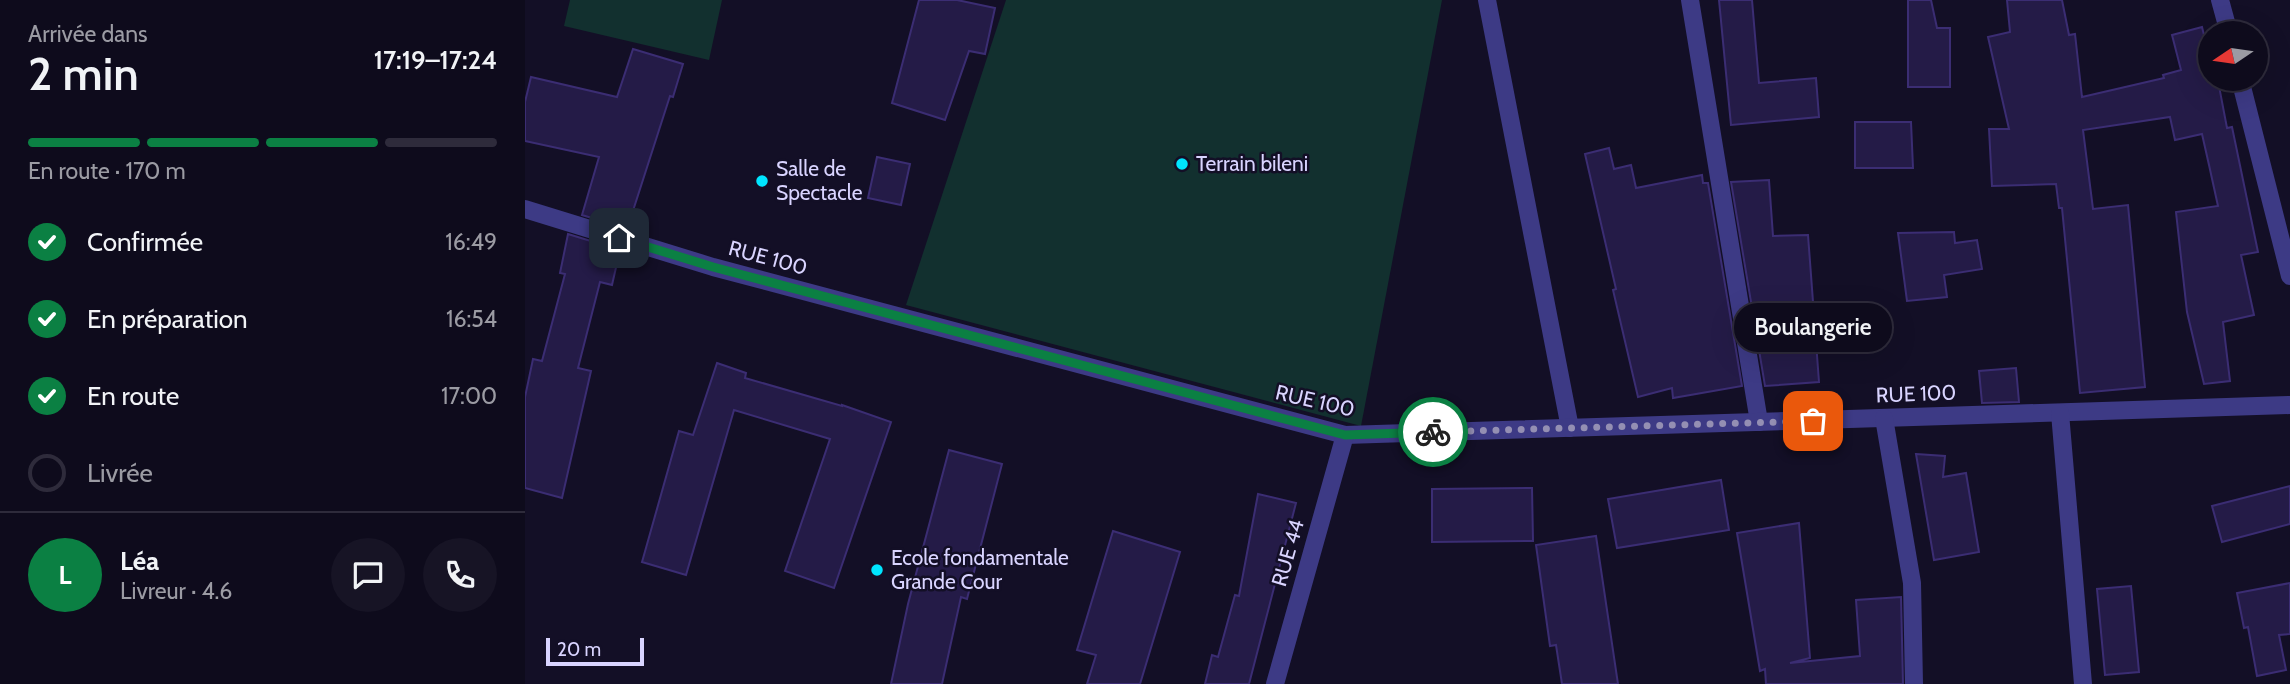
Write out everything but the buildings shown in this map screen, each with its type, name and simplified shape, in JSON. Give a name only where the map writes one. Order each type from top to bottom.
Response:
[{"type":"street","points":[[1487,0],[1570,428]]},
{"type":"street","points":[[1690,0],[1759,422]]},
{"type":"street","points":[[2220,0],[2226,21]]},
{"type":"street","points":[[2243,91],[2290,276]]},
{"type":"street","name":"RUE 100","points":[[525,209],[713,267],[1345,435],[2290,405]]},
{"type":"street","points":[[2060,413],[2083,684]]},
{"type":"street","points":[[1884,418],[1912,583],[1914,684]]},
{"type":"street","name":"RUE 44","points":[[1275,684],[1345,435]]},
{"type":"green space","points":[[570,0],[722,0],[709,60],[564,26]]},
{"type":"green space","name":"Terrain bileni","points":[[1006,0],[1442,0],[1361,426],[906,305]]},
{"type":"way so far","points":[[1433,432],[1813,421]]},
{"type":"place","name":"Terrain bileni","points":[[1182,164]]},
{"type":"place","name":"Salle de Spectacle","points":[[762,181]]},
{"type":"place","name":"Boulangerie","points":[[1813,421]]},
{"type":"place","name":"Ecole fondamentale Grande Cour","points":[[877,570]]},
{"type":"route","points":[[619,238],[713,267],[1345,435],[1433,432]]}]
